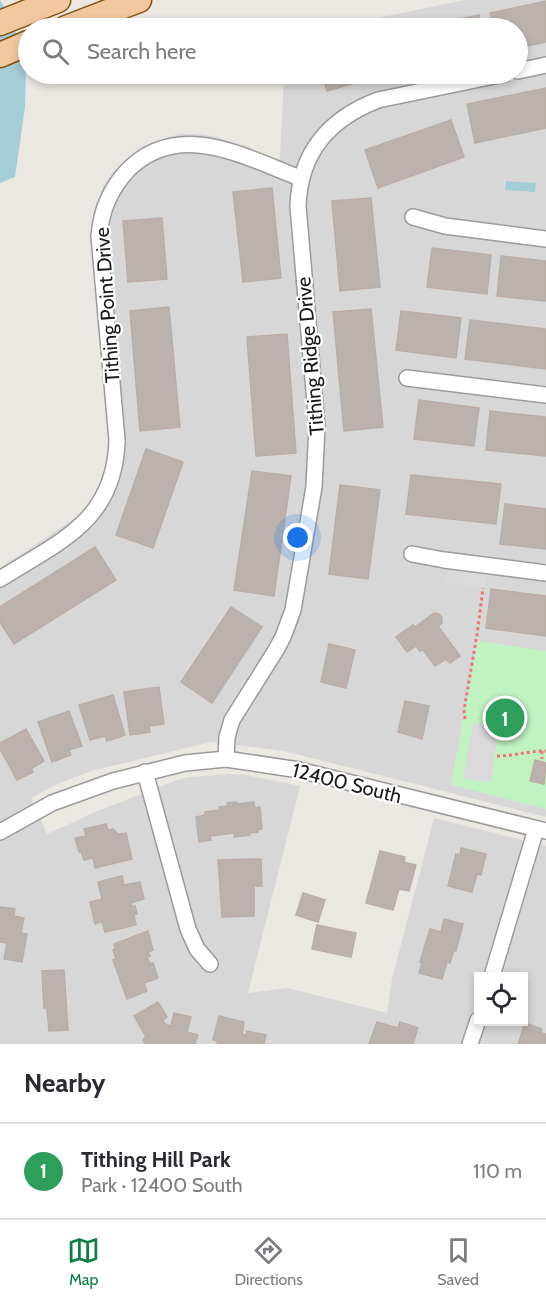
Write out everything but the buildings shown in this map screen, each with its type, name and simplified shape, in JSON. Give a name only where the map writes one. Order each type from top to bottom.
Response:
[{"type":"main road","points":[[92,18],[139,0]]},
{"type":"main road","points":[[0,23],[49,4]]},
{"type":"main road","points":[[0,55],[18,48]]},
{"type":"street","points":[[528,69],[546,65]]},
{"type":"street","name":"Tithing Ridge Drive","points":[[226,759],[227,737],[232,720],[280,644],[293,610],[315,477],[317,426],[298,206],[300,178],[322,136],[332,126],[361,106],[378,100],[456,84]]},
{"type":"street","name":"Tithing Point Drive","points":[[0,579],[81,526],[99,505],[113,474],[117,440],[99,236],[104,208],[119,179],[146,156],[163,148],[182,144],[202,144],[222,148],[300,178]]},
{"type":"street","points":[[413,217],[445,226],[546,239]]},
{"type":"street","points":[[406,378],[546,395]]},
{"type":"street","points":[[412,554],[546,573]]},
{"type":"street","name":"12400 South","points":[[0,832],[52,802],[82,791],[145,772],[226,759],[299,770],[541,830]]},
{"type":"street","points":[[145,772],[188,929],[197,949],[210,964]]},
{"type":"street","points":[[493,972],[531,851],[541,830]]},
{"type":"street","points":[[470,1044],[476,1026]]},
{"type":"path","points":[[465,719],[464,710],[483,588]]},
{"type":"path","points":[[497,756],[544,751],[542,759]]},
{"type":"shaded area","points":[[464,0],[546,0],[546,817],[284,751],[211,742],[91,771],[31,798],[47,834],[100,810],[180,779],[229,774],[246,775],[300,786],[248,993],[287,988],[387,1013],[392,979],[434,818],[546,846],[546,1044],[0,1044],[0,568],[77,517],[91,502],[106,471],[109,438],[92,238],[93,220],[103,186],[113,172],[141,147],[179,134],[217,137],[280,160],[284,84],[528,84],[528,18],[379,18]]},
{"type":"shaded area","points":[[448,569],[487,574],[485,588],[446,582]]},
{"type":"shaded area","points":[[473,723],[499,727],[491,782],[463,779]]},
{"type":"green space","points":[[477,641],[546,651],[546,809],[451,785]]},
{"type":"water","points":[[0,0],[13,23],[18,39],[18,84],[26,84],[25,107],[15,177],[0,183]]},
{"type":"water","points":[[506,181],[536,183],[535,192],[505,190]]},
{"type":"place","name":"Tithing Hill Park","points":[[505,718]]}]
